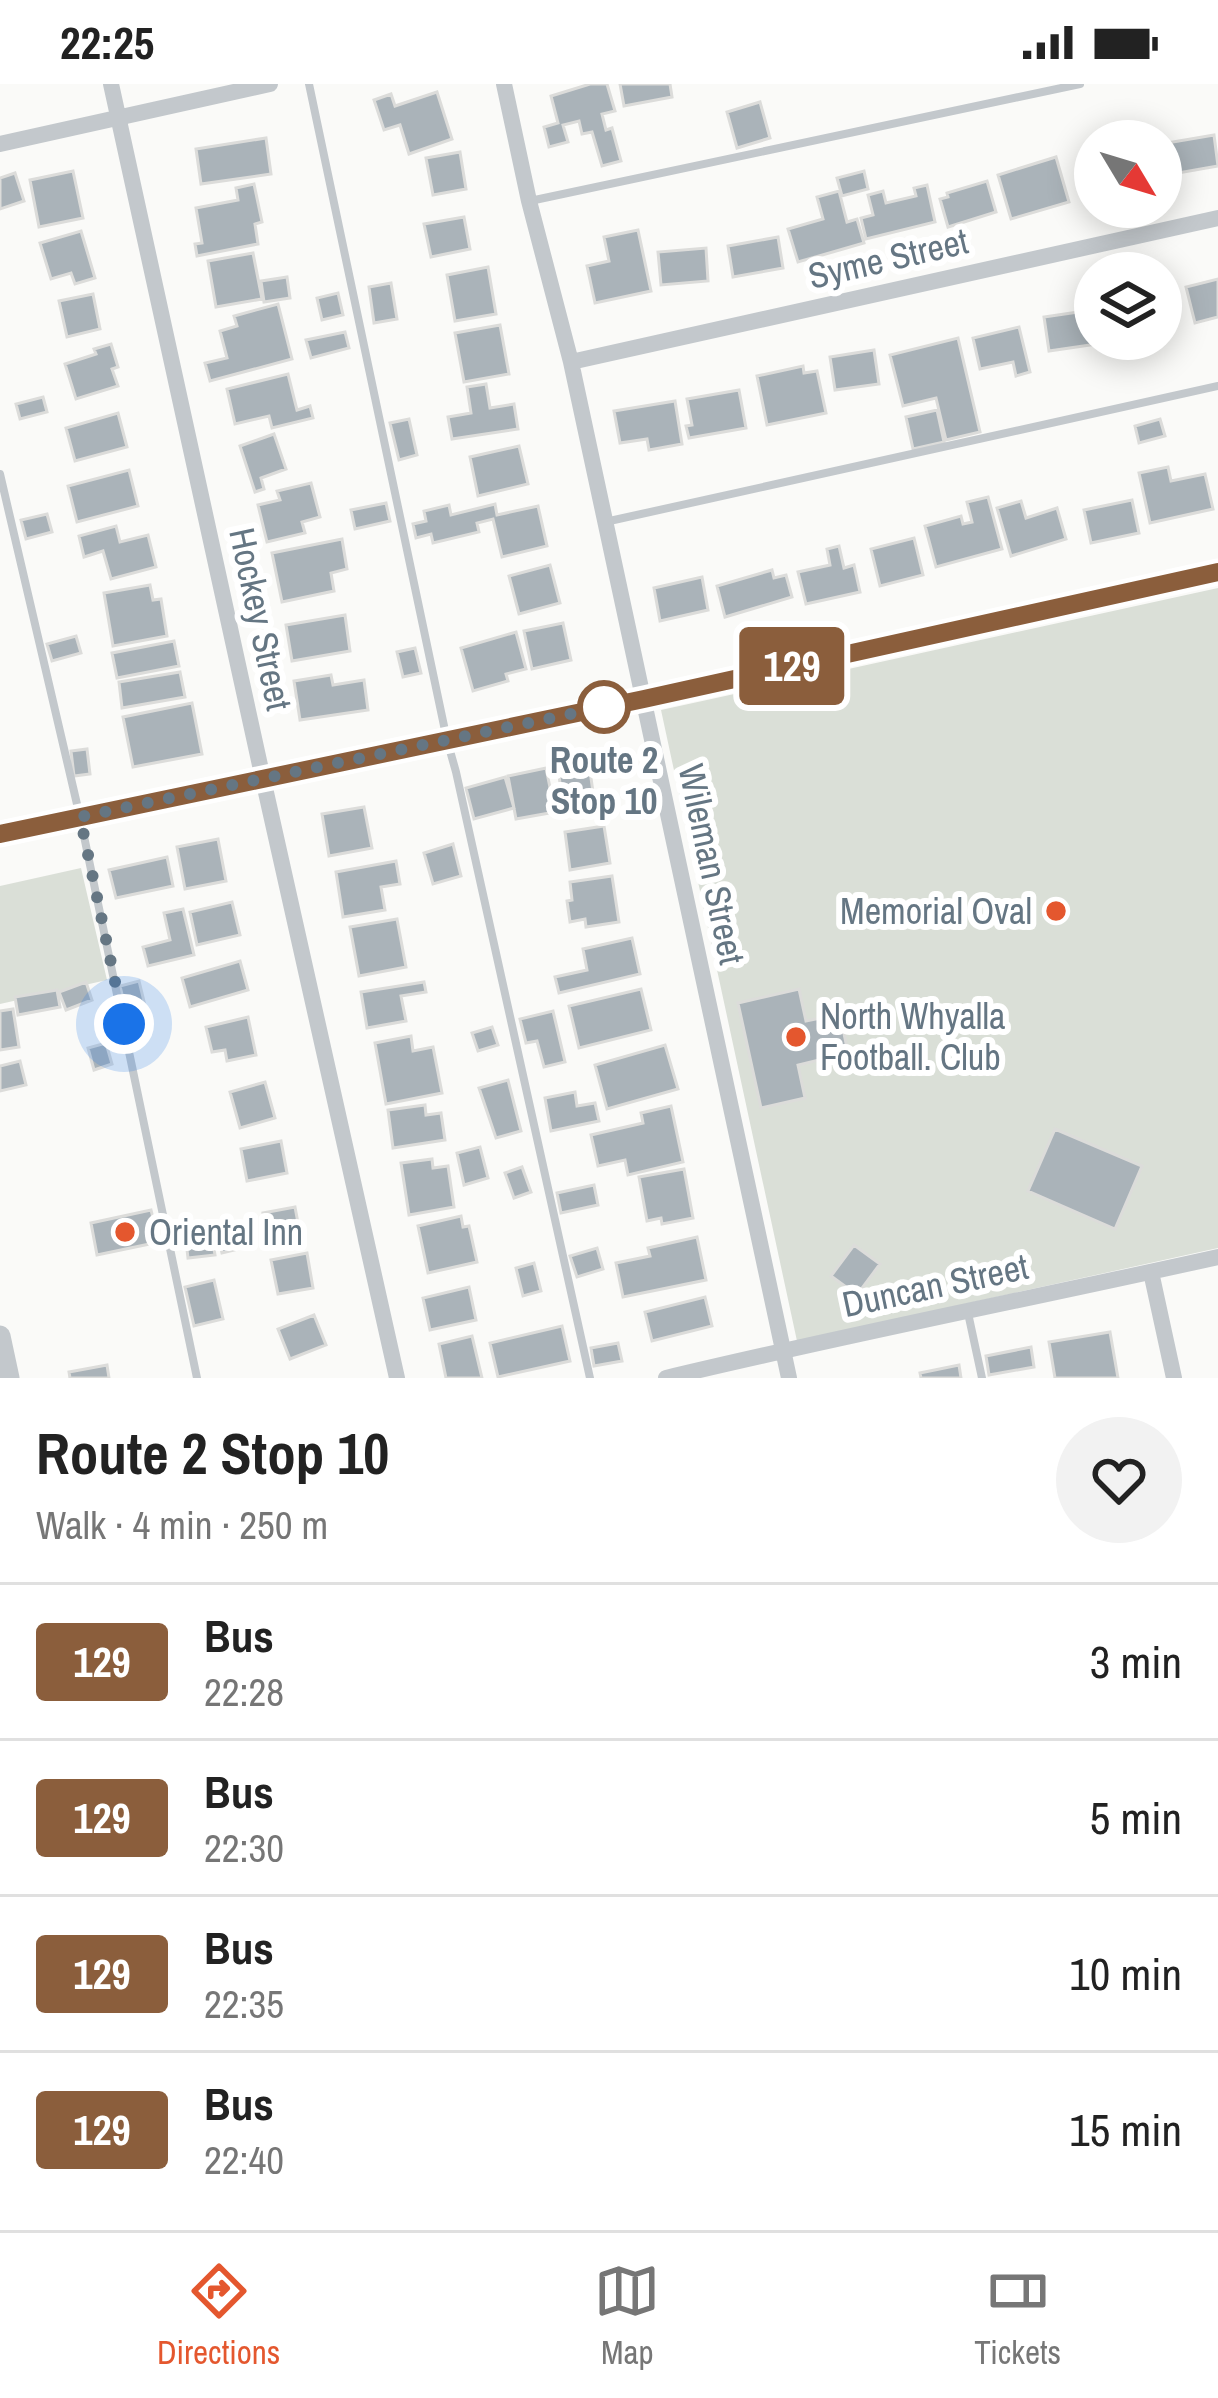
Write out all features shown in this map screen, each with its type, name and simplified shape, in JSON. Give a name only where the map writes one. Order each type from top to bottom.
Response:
[{"type":"street","name":"Hockey Street","points":[[111,84],[397,1378]]},
{"type":"street","points":[[0,143],[270,84]]},
{"type":"street","name":"Wileman Street","points":[[504,84],[571,362],[789,1378]]},
{"type":"street","name":"Syme Street","points":[[571,362],[1218,218]]},
{"type":"street","points":[[0,834],[1218,572]]},
{"type":"street","name":"Duncan Street","points":[[666,1378],[1218,1257]]},
{"type":"street","points":[[1151,1272],[1174,1378]]},
{"type":"street","points":[[0,1336],[9,1378]]},
{"type":"lane","points":[[309,84],[447,740],[590,1378]]},
{"type":"lane","points":[[530,201],[1080,84]]},
{"type":"lane","points":[[605,522],[1218,386]]},
{"type":"lane","points":[[0,474],[80,817],[197,1378]]},
{"type":"lane","points":[[968,1313],[982,1378]]},
{"type":"shaded area","points":[[1218,588],[1218,1248],[797,1341],[661,710]]},
{"type":"shaded area","points":[[81,868],[107,980],[0,1004],[0,886]]},
{"type":"building","points":[[607,84],[615,111],[602,114],[606,130],[612,128],[621,161],[602,166],[592,132],[582,134],[579,121],[563,125],[568,142],[549,147],[544,127],[558,123],[551,96]]},
{"type":"building","points":[[620,84],[670,84],[672,97],[624,106]]},
{"type":"building","points":[[437,92],[452,139],[409,154],[400,125],[384,130],[374,100],[391,94],[395,106]]},
{"type":"building","points":[[760,102],[770,138],[737,148],[727,112]]},
{"type":"building","points":[[1214,135],[1218,166],[1182,172],[1182,140]]},
{"type":"building","points":[[266,138],[271,174],[201,184],[196,149]]},
{"type":"building","points":[[460,152],[466,189],[433,195],[426,158]]},
{"type":"building","points":[[1056,157],[1069,202],[1011,219],[998,175]]},
{"type":"building","points":[[73,171],[83,218],[39,227],[30,180]]},
{"type":"building","points":[[864,171],[868,189],[842,196],[837,178]]},
{"type":"building","points":[[15,173],[24,201],[0,209],[0,178]]},
{"type":"building","points":[[987,181],[996,212],[948,227],[940,199]]},
{"type":"building","points":[[254,184],[262,222],[255,224],[258,244],[197,256],[195,244],[202,243],[196,208],[238,200],[236,188]]},
{"type":"building","points":[[927,185],[935,222],[866,239],[861,218],[873,215],[868,195],[883,191],[886,203],[916,196],[914,188]]},
{"type":"building","points":[[839,191],[847,222],[857,219],[864,243],[798,262],[788,229],[823,219],[817,197]]},
{"type":"building","points":[[464,217],[470,249],[431,257],[424,224]]},
{"type":"building","points":[[638,230],[651,291],[595,303],[587,266],[609,261],[604,237]]},
{"type":"building","points":[[81,231],[95,278],[75,284],[71,273],[51,279],[40,243]]},
{"type":"building","points":[[778,237],[783,268],[733,277],[728,246]]},
{"type":"building","points":[[706,248],[708,281],[661,285],[658,252]]},
{"type":"building","points":[[253,253],[262,299],[216,307],[208,261]]},
{"type":"building","points":[[488,267],[496,314],[455,321],[447,275]]},
{"type":"building","points":[[287,277],[290,298],[264,302],[261,281]]},
{"type":"building","points":[[1218,279],[1218,317],[1195,323],[1186,287]]},
{"type":"building","points":[[391,283],[397,319],[374,323],[369,287]]},
{"type":"building","points":[[338,293],[343,315],[322,320],[317,298]]},
{"type":"building","points":[[93,294],[100,329],[67,337],[59,301]]},
{"type":"building","points":[[278,304],[292,359],[210,381],[205,363],[227,358],[220,331],[237,326],[234,316]]},
{"type":"building","points":[[1074,313],[1074,347],[1049,351],[1044,317]]},
{"type":"building","points":[[500,325],[509,374],[464,382],[455,333]]},
{"type":"building","points":[[1019,327],[1030,372],[1016,376],[1013,362],[980,369],[973,338]]},
{"type":"building","points":[[345,332],[349,348],[311,358],[306,340]]},
{"type":"building","points":[[958,338],[980,432],[946,440],[936,398],[903,406],[890,355]]},
{"type":"building","points":[[111,344],[118,386],[76,399],[65,364]]},
{"type":"building","points":[[874,350],[879,384],[835,390],[830,357]]},
{"type":"building","points":[[803,366],[804,373],[817,371],[826,413],[767,425],[757,376]]},
{"type":"building","points":[[288,374],[297,410],[310,406],[313,418],[272,428],[269,416],[235,424],[227,389]]},
{"type":"building","points":[[486,384],[490,408],[514,404],[518,429],[452,439],[448,417],[471,413],[467,387]]},
{"type":"building","points":[[739,390],[746,428],[689,438],[686,426],[692,425],[687,399]]},
{"type":"building","points":[[43,397],[47,412],[20,419],[16,404]]},
{"type":"building","points":[[675,401],[682,444],[649,450],[647,439],[620,443],[614,411]]},
{"type":"building","points":[[937,410],[944,442],[913,449],[906,417]]},
{"type":"building","points":[[118,413],[127,447],[75,461],[66,428]]},
{"type":"building","points":[[409,419],[417,455],[399,460],[390,423]]},
{"type":"building","points":[[1160,419],[1165,436],[1139,443],[1135,426]]},
{"type":"building","points":[[274,434],[286,469],[261,478],[264,489],[255,492],[240,446]]},
{"type":"building","points":[[519,446],[528,484],[478,496],[470,457]]},
{"type":"building","points":[[1168,467],[1171,481],[1205,474],[1213,509],[1150,523],[1139,473]]},
{"type":"building","points":[[129,470],[138,506],[77,522],[68,486]]},
{"type":"building","points":[[311,483],[320,517],[302,522],[305,533],[267,542],[258,505],[280,500],[277,491]]},
{"type":"building","points":[[988,497],[1002,549],[936,567],[925,526],[961,516],[963,524],[972,522],[967,502]]},
{"type":"building","points":[[1132,500],[1139,533],[1091,543],[1084,510]]},
{"type":"building","points":[[1021,501],[1026,518],[1057,508],[1066,539],[1011,556],[997,508]]},
{"type":"building","points":[[386,503],[390,521],[355,529],[351,510]]},
{"type":"building","points":[[495,504],[497,515],[538,506],[547,546],[502,557],[493,519],[477,523],[479,532],[433,543],[431,534],[416,538],[413,524],[426,521],[424,511],[449,505],[451,515]]},
{"type":"building","points":[[47,514],[52,532],[26,539],[21,520]]},
{"type":"building","points":[[116,526],[120,542],[148,535],[156,567],[111,579],[103,551],[84,557],[79,536]]},
{"type":"building","points":[[914,538],[923,575],[880,586],[871,549]]},
{"type":"building","points":[[342,539],[347,569],[331,573],[334,591],[282,602],[272,553]]},
{"type":"building","points":[[839,546],[844,568],[854,565],[860,592],[806,604],[798,572],[830,565],[827,549]]},
{"type":"building","points":[[550,565],[560,603],[519,614],[509,576]]},
{"type":"building","points":[[772,570],[774,578],[786,575],[792,597],[725,617],[717,586]]},
{"type":"building","points":[[702,577],[708,610],[660,621],[654,588]]},
{"type":"building","points":[[150,585],[153,600],[161,599],[167,636],[113,646],[104,593]]},
{"type":"building","points":[[345,615],[350,651],[292,661],[286,625]]},
{"type":"building","points":[[563,623],[571,660],[532,669],[524,631]]},
{"type":"building","points":[[516,632],[526,669],[506,674],[508,681],[473,691],[461,648]]},
{"type":"building","points":[[76,636],[81,653],[52,661],[47,644]]},
{"type":"building","points":[[174,641],[179,666],[117,678],[112,653]]},
{"type":"building","points":[[415,648],[421,673],[403,677],[397,652]]},
{"type":"building","points":[[180,672],[185,697],[122,708],[119,682]]},
{"type":"building","points":[[331,675],[333,685],[364,680],[368,710],[300,720],[294,681]]},
{"type":"building","points":[[192,703],[202,754],[133,767],[123,717]]},
{"type":"building","points":[[87,749],[90,774],[74,776],[71,751]]},
{"type":"building","points":[[588,757],[594,799],[563,804],[557,762]]},
{"type":"building","points":[[546,768],[555,812],[516,819],[508,776]]},
{"type":"building","points":[[505,777],[514,808],[474,819],[466,788]]},
{"type":"building","points":[[364,807],[372,848],[329,856],[322,814]]},
{"type":"building","points":[[604,826],[610,863],[570,870],[565,832]]},
{"type":"building","points":[[218,839],[226,881],[185,889],[177,847]]},
{"type":"building","points":[[453,844],[461,876],[433,884],[424,853]]},
{"type":"building","points":[[167,857],[173,886],[116,898],[109,870]]},
{"type":"building","points":[[396,861],[400,884],[381,887],[385,910],[343,917],[336,872]]},
{"type":"building","points":[[612,876],[619,922],[586,927],[585,919],[570,922],[570,882]]},
{"type":"building","points":[[232,902],[240,935],[197,945],[190,912]]},
{"type":"building","points":[[183,909],[194,955],[148,966],[143,947],[170,940],[164,913]]},
{"type":"building","points":[[397,919],[406,967],[359,976],[350,927]]},
{"type":"building","points":[[632,938],[640,974],[559,993],[555,977],[587,970],[583,949]]},
{"type":"building","points":[[240,961],[248,990],[190,1007],[182,978]]},
{"type":"building","points":[[139,981],[150,1026],[131,1031],[120,986]]},
{"type":"building","points":[[86,982],[92,1000],[66,1010],[59,992]]},
{"type":"building","points":[[424,982],[426,992],[401,996],[406,1021],[367,1028],[361,992]]},
{"type":"building","points":[[641,989],[651,1030],[579,1048],[569,1006]]},
{"type":"building","name":"North Whyalla Football. Club","points":[[799,989],[806,1021],[840,1014],[848,1053],[798,1065],[805,1098],[761,1108],[738,1003]]},
{"type":"building","points":[[57,990],[60,1007],[18,1015],[15,997]]},
{"type":"building","points":[[13,1009],[19,1047],[0,1050],[0,1011]]},
{"type":"building","points":[[553,1011],[565,1062],[544,1067],[537,1041],[526,1043],[520,1019]]},
{"type":"building","points":[[248,1017],[256,1055],[227,1061],[225,1050],[212,1052],[206,1027]]},
{"type":"building","points":[[492,1027],[498,1045],[478,1051],[472,1033]]},
{"type":"building","points":[[411,1036],[413,1051],[433,1047],[442,1093],[386,1104],[375,1043]]},
{"type":"building","points":[[106,1043],[112,1064],[94,1070],[88,1048]]},
{"type":"building","points":[[665,1045],[678,1089],[607,1109],[595,1065]]},
{"type":"building","points":[[20,1061],[26,1085],[0,1091],[0,1066]]},
{"type":"building","points":[[508,1080],[521,1131],[496,1138],[479,1088]]},
{"type":"building","points":[[265,1082],[275,1118],[240,1128],[230,1092]]},
{"type":"building","points":[[575,1092],[577,1106],[595,1103],[599,1121],[551,1131],[545,1098]]},
{"type":"building","points":[[425,1105],[426,1115],[441,1113],[445,1140],[393,1148],[388,1110]]},
{"type":"building","points":[[671,1106],[683,1162],[628,1175],[625,1160],[598,1166],[591,1135],[643,1123],[641,1113]]},
{"type":"building","points":[[1055,1129],[1142,1166],[1115,1229],[1028,1191]]},
{"type":"building","points":[[281,1141],[287,1173],[247,1181],[241,1149]]},
{"type":"building","points":[[480,1147],[488,1178],[464,1185],[457,1153]]},
{"type":"building","points":[[432,1159],[433,1168],[448,1166],[454,1207],[409,1215],[401,1163]]},
{"type":"building","points":[[522,1167],[531,1192],[514,1198],[505,1173]]},
{"type":"building","points":[[684,1169],[693,1218],[662,1224],[661,1218],[647,1221],[639,1177]]},
{"type":"building","points":[[594,1185],[598,1205],[561,1213],[557,1193]]},
{"type":"building","points":[[295,1207],[301,1239],[269,1245],[263,1213]]},
{"type":"building","name":"Oriental Inn","points":[[151,1210],[159,1242],[97,1255],[91,1223]]},
{"type":"building","points":[[461,1216],[463,1227],[469,1226],[477,1262],[428,1273],[418,1226]]},
{"type":"building","points":[[237,1222],[243,1248],[222,1253],[216,1226]]},
{"type":"building","points":[[212,1237],[215,1255],[188,1258],[186,1241]]},
{"type":"building","points":[[697,1237],[706,1280],[623,1297],[616,1263],[650,1256],[648,1248]]},
{"type":"building","points":[[854,1245],[880,1264],[857,1295],[831,1276]]},
{"type":"building","points":[[597,1248],[603,1269],[577,1277],[570,1256]]},
{"type":"building","points":[[307,1253],[313,1288],[278,1294],[271,1260]]},
{"type":"building","points":[[534,1263],[541,1291],[523,1296],[516,1268]]},
{"type":"building","points":[[214,1280],[223,1319],[194,1326],[185,1287]]},
{"type":"building","points":[[469,1287],[476,1320],[430,1330],[423,1298]]},
{"type":"building","points":[[705,1297],[712,1326],[652,1341],[645,1312]]},
{"type":"building","points":[[314,1315],[326,1345],[290,1359],[278,1329]]},
{"type":"building","points":[[562,1326],[570,1361],[498,1377],[490,1343]]},
{"type":"building","points":[[1110,1332],[1118,1378],[1055,1378],[1049,1342]]},
{"type":"building","points":[[472,1336],[482,1378],[446,1378],[439,1344]]},
{"type":"building","points":[[618,1343],[622,1361],[594,1366],[591,1348]]},
{"type":"building","points":[[1031,1347],[1034,1367],[989,1375],[986,1356]]},
{"type":"building","points":[[107,1365],[109,1378],[70,1378],[69,1372]]},
{"type":"building","points":[[959,1365],[961,1378],[921,1378],[920,1373]]},
{"type":"bus line","name":"129","points":[[0,834],[1218,572]]},
{"type":"place","name":"Route 2 Stop 10","points":[[604,707]]},
{"type":"place","name":"Memorial Oval","points":[[1056,911]]},
{"type":"place","name":"North Whyalla Football. Club","points":[[796,1037]]},
{"type":"place","name":"Oriental Inn","points":[[125,1232]]},
{"type":"route","points":[[124,1024],[80,817],[604,707]]}]
